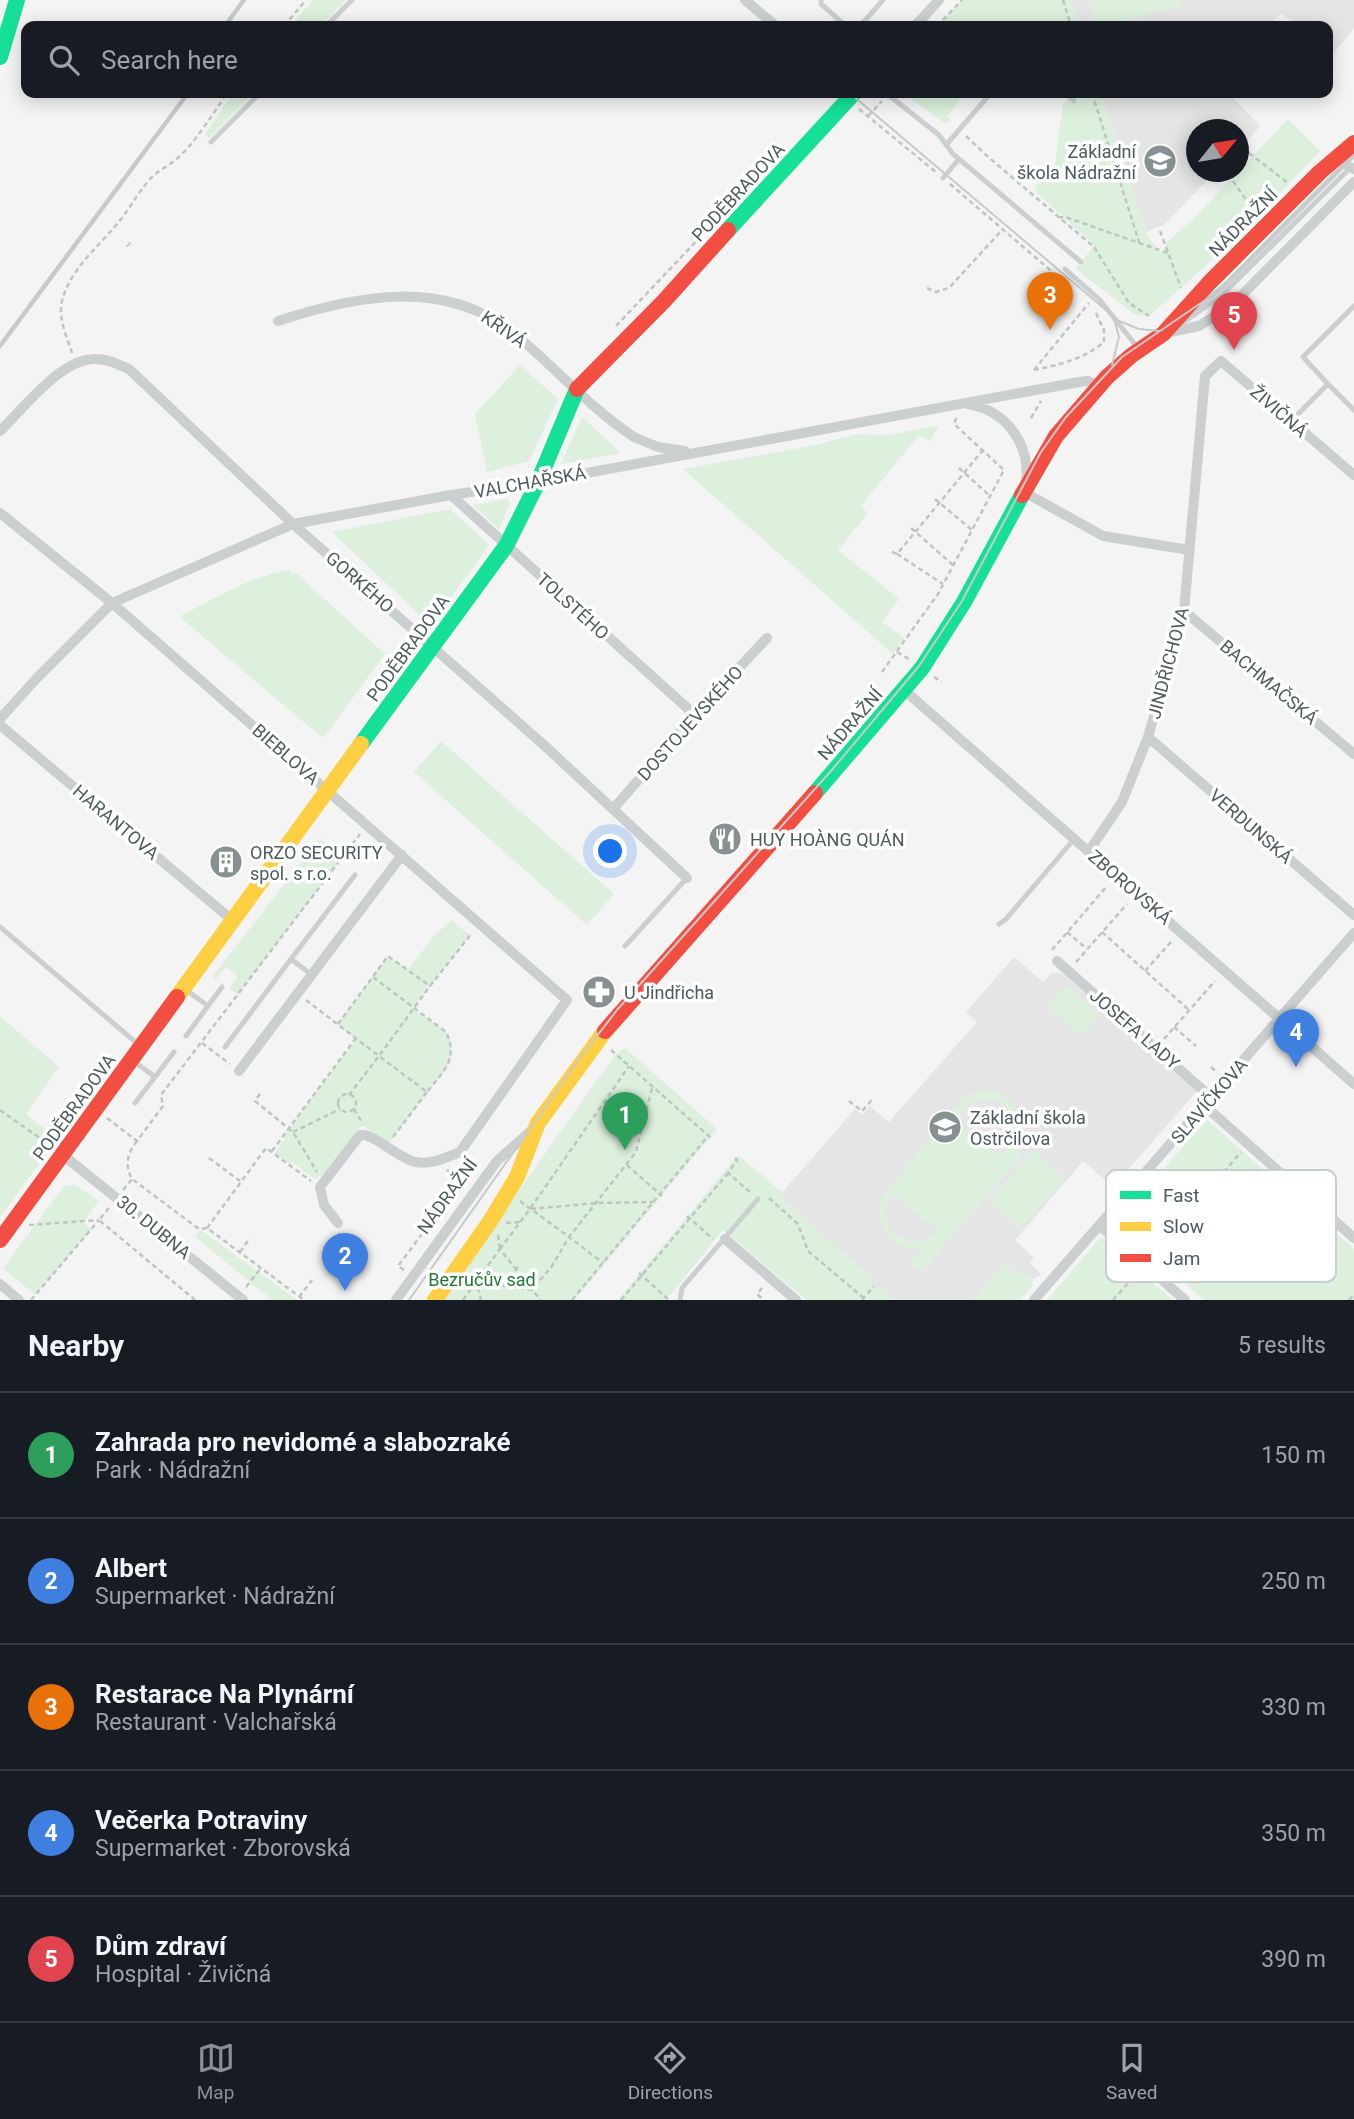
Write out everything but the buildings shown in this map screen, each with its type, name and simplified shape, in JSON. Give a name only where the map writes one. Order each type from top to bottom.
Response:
[{"type":"street","points":[[0,57],[17,0]]},
{"type":"street","points":[[745,0],[770,21]]},
{"type":"street","points":[[920,21],[939,0]]},
{"type":"street","name":"PODĚBRADOVA","points":[[0,1240],[60,1148],[96,1110],[506,546],[538,482],[577,389],[664,300],[849,98]]},
{"type":"street","name":"NÁDRAŽNÍ","points":[[396,1300],[497,1161],[538,1123],[621,1012],[834,773],[904,690],[954,620],[1056,436],[1099,386],[1139,349],[1163,334],[1320,172],[1354,143]]},
{"type":"street","name":"NÁDRAŽNÍ","points":[[1163,334],[1199,326],[1231,306],[1354,182]]},
{"type":"street","name":"KŘIVÁ","points":[[278,321],[383,296],[406,296],[462,305],[485,314],[508,329],[626,432],[641,441],[669,449],[699,452]]},
{"type":"street","name":"GORKÉHO","points":[[75,363],[102,359],[129,369],[293,524],[434,646],[614,808],[687,878]]},
{"type":"street","name":"ŽIVIČNÁ","points":[[1205,376],[1221,361],[1354,475]]},
{"type":"street","points":[[0,431],[56,376],[75,363]]},
{"type":"street","name":"JINDŘICHOVA","points":[[1089,851],[1122,802],[1148,737],[1184,611],[1205,376]]},
{"type":"street","name":"VALCHAŘSKÁ","points":[[113,603],[293,524],[538,482],[1079,382],[1099,386]]},
{"type":"street","name":"VALCHAŘSKÁ","points":[[962,404],[992,412],[1016,434],[1027,463],[1024,492]]},
{"type":"street","points":[[1024,492],[1103,536],[1189,550]]},
{"type":"street","name":"TOLSTÉHO","points":[[451,495],[695,715]]},
{"type":"street","name":"BIEBLOVA","points":[[0,513],[113,603],[567,1000],[460,1152],[437,1162]]},
{"type":"street","points":[[0,719],[36,679],[113,603]]},
{"type":"street","name":"BACHMAČSKÁ","points":[[1184,611],[1354,754]]},
{"type":"street","name":"DOSTOJEVSKÉHO","points":[[614,808],[767,638]]},
{"type":"street","name":"ZBOROVSKÁ","points":[[904,690],[1354,1084]]},
{"type":"street","name":"HARANTOVA","points":[[0,725],[232,920]]},
{"type":"street","name":"VERDUNSKÁ","points":[[1148,737],[1354,915]]},
{"type":"street","points":[[239,1071],[402,855]]},
{"type":"street","name":"SLAVÍČKOVA","points":[[1149,1170],[1354,933]]},
{"type":"street","name":"JOSEFA LADY","points":[[1057,961],[1156,1048],[1248,1144],[1277,1170]]},
{"type":"street","name":"NÁDRAŽNÍ","points":[[435,1300],[491,1220],[517,1177],[538,1123]]},
{"type":"street","points":[[338,1223],[324,1205],[318,1182],[360,1135],[365,1134],[385,1148],[416,1162],[437,1162]]},
{"type":"street","name":"30. DUBNA","points":[[60,1148],[243,1296]]},
{"type":"street","name":"SLAVÍČKOVA","points":[[1034,1300],[1106,1219]]},
{"type":"street","name":"JOSEFA LADY","points":[[1336,1222],[1354,1238]]},
{"type":"street","points":[[1100,1226],[1106,1231]]},
{"type":"street","points":[[722,1241],[796,1300]]},
{"type":"street","points":[[1164,1282],[1185,1300]]},
{"type":"street","points":[[0,1284],[19,1300]]},
{"type":"lane","points":[[331,21],[352,0]]},
{"type":"lane","points":[[821,0],[821,5],[840,21]]},
{"type":"lane","points":[[864,21],[883,0]]},
{"type":"lane","points":[[211,142],[255,98]]},
{"type":"lane","points":[[892,98],[939,135],[959,159],[1081,262]]},
{"type":"lane","points":[[946,145],[986,98]]},
{"type":"lane","points":[[1071,98],[1074,101]]},
{"type":"lane","points":[[1163,334],[1217,292],[1354,155]]},
{"type":"lane","points":[[943,178],[959,159]]},
{"type":"lane","points":[[1163,334],[1221,296],[1352,167]]},
{"type":"lane","points":[[1065,269],[1100,300],[1139,349]]},
{"type":"lane","points":[[1354,306],[1303,357],[1354,410]]},
{"type":"lane","points":[[1291,421],[1328,384]]},
{"type":"lane","points":[[999,924],[1075,838]]},
{"type":"lane","points":[[225,1047],[355,875]]},
{"type":"lane","points":[[625,946],[687,878]]},
{"type":"lane","points":[[0,927],[137,1054],[155,1077]]},
{"type":"lane","points":[[291,959],[312,975]]},
{"type":"lane","points":[[186,1036],[222,987]]},
{"type":"lane","points":[[184,988],[208,1006]]},
{"type":"lane","points":[[135,1103],[174,1052]]},
{"type":"lane","points":[[680,1300],[681,1288],[758,1199]]},
{"type":"path","points":[[288,21],[306,0]]},
{"type":"path","points":[[942,21],[962,0]]},
{"type":"path","points":[[1063,0],[1069,21]]},
{"type":"path","points":[[75,363],[61,310],[62,300],[71,281],[84,260],[114,227],[144,185],[176,160],[197,137],[224,98]]},
{"type":"path","points":[[853,98],[870,116],[1060,279]]},
{"type":"path","points":[[870,116],[885,98]]},
{"type":"path","points":[[1094,98],[1139,242]]},
{"type":"path","points":[[959,130],[1094,247],[1129,303],[1149,316]]},
{"type":"path","points":[[1249,153],[1290,184]]},
{"type":"path","points":[[1234,182],[1257,216]]},
{"type":"path","points":[[614,329],[725,211]]},
{"type":"path","points":[[1058,217],[1168,253]]},
{"type":"path","points":[[927,288],[936,292],[948,288],[1003,229]]},
{"type":"path","points":[[1160,231],[1181,288]]},
{"type":"path","points":[[1089,303],[1102,323],[1104,342],[1089,353],[1065,363],[1034,370],[1089,303]]},
{"type":"path","points":[[1031,418],[1041,401]]},
{"type":"path","points":[[882,672],[943,584],[1004,470],[954,424],[962,404]]},
{"type":"path","points":[[897,554],[937,500],[983,450]]},
{"type":"path","points":[[959,468],[990,496]]},
{"type":"path","points":[[937,500],[972,530]]},
{"type":"path","points":[[911,528],[954,565]]},
{"type":"path","points":[[892,552],[943,584]]},
{"type":"path","points":[[304,1300],[207,1228],[199,1229],[132,1179],[128,1170],[129,1151],[163,1107],[161,1095],[368,824]]},
{"type":"path","points":[[1045,957],[1107,886]]},
{"type":"path","points":[[1068,971],[1127,904]]},
{"type":"path","points":[[340,1109],[340,1098],[349,1095],[480,923]]},
{"type":"path","points":[[1067,932],[1087,949]]},
{"type":"path","points":[[1102,932],[1189,1010]]},
{"type":"path","points":[[1145,971],[1171,942]]},
{"type":"path","points":[[338,1024],[388,956],[430,986]]},
{"type":"path","points":[[373,978],[446,1032],[451,1042],[448,1066],[385,1148]]},
{"type":"path","points":[[1156,1048],[1215,981]]},
{"type":"path","points":[[298,994],[427,1092]]},
{"type":"path","points":[[1174,1027],[1196,1046]]},
{"type":"path","points":[[271,1152],[356,1038]]},
{"type":"path","points":[[572,1300],[709,1137],[611,1050]]},
{"type":"path","points":[[463,1300],[629,1066]]},
{"type":"path","points":[[532,1290],[552,1266],[569,1237],[636,1152],[652,1088]]},
{"type":"path","points":[[260,1094],[255,1101],[293,1132],[318,1182]]},
{"type":"path","points":[[349,1095],[355,1100],[354,1109],[363,1121],[365,1134]]},
{"type":"path","points":[[849,1101],[862,1111],[871,1101],[874,1104]]},
{"type":"path","points":[[293,1132],[340,1109],[347,1112],[354,1109]]},
{"type":"path","points":[[0,1110],[52,1147],[60,1148]]},
{"type":"path","points":[[96,1110],[137,1141]]},
{"type":"path","points":[[1226,1170],[1248,1144]]},
{"type":"path","points":[[207,1228],[266,1148],[318,1182]]},
{"type":"path","points":[[209,1158],[242,1182]]},
{"type":"path","points":[[621,1300],[727,1173],[737,1160],[735,1158]]},
{"type":"path","points":[[437,1162],[462,1181]]},
{"type":"path","points":[[626,1165],[661,1195]]},
{"type":"path","points":[[398,1266],[469,1172],[475,1177]]},
{"type":"path","points":[[727,1173],[758,1199]]},
{"type":"path","points":[[116,1184],[122,1191],[132,1179]]},
{"type":"path","points":[[514,1198],[603,1263]]},
{"type":"path","points":[[769,1198],[798,1224],[808,1251],[864,1299],[874,1286]]},
{"type":"path","points":[[530,1209],[596,1203],[653,1202]]},
{"type":"path","points":[[31,1300],[112,1203]]},
{"type":"path","points":[[688,1217],[722,1241]]},
{"type":"path","points":[[26,1226],[99,1220],[195,1300]]},
{"type":"path","points":[[240,1252],[250,1238]]},
{"type":"path","points":[[500,1249],[541,1300]]},
{"type":"path","points":[[472,1262],[481,1300]]},
{"type":"path","points":[[515,1270],[520,1264]]},
{"type":"path","points":[[243,1296],[261,1268]]},
{"type":"path","points":[[641,1275],[669,1300]]},
{"type":"path","points":[[293,1300],[312,1280]]},
{"type":"path","points":[[477,1282],[532,1290]]},
{"type":"path","points":[[1113,1300],[1129,1282]]},
{"type":"path","points":[[762,1288],[757,1294],[764,1300]]},
{"type":"path","points":[[1349,1300],[1354,1295]]},
{"type":"shaded area","points":[[1071,0],[1354,0],[1354,28],[1333,54],[1333,21],[1291,21],[1281,13],[1273,21],[1078,21]]},
{"type":"shaded area","name":"Základní škola Nádražní","points":[[1103,98],[1235,98],[1260,126],[1249,139],[1249,119],[1186,119],[1186,182],[1205,182],[1165,224],[1146,232]]},
{"type":"shaded area","name":"Základní škola Ostrčilova","points":[[1014,957],[1043,982],[1052,973],[1062,973],[1198,1090],[1128,1170],[1106,1170],[1106,1181],[1083,1161],[1015,1240],[1034,1258],[1030,1263],[1041,1274],[1038,1277],[1032,1280],[1022,1272],[989,1286],[987,1284],[973,1300],[896,1300],[882,1288],[879,1290],[869,1282],[871,1278],[779,1196],[855,1109],[862,1115],[870,1106],[889,1122],[977,1022],[966,1012]]},
{"type":"green space","points":[[313,0],[346,0],[325,21],[294,21]]},
{"type":"green space","points":[[962,0],[1071,0],[1078,21],[943,21]]},
{"type":"green space","points":[[1089,0],[1180,0],[1182,8],[1119,21],[1094,21]]},
{"type":"green space","points":[[230,98],[249,98],[209,139],[205,134]]},
{"type":"green space","points":[[910,98],[962,98],[947,116],[952,121],[944,123]]},
{"type":"green space","points":[[1068,98],[1103,98],[1146,232],[1158,251],[1168,253],[1165,244],[1228,182],[1249,182],[1249,160],[1288,119],[1320,151],[1237,236],[1149,316],[1134,314],[1076,269],[1094,245],[1038,194],[1035,187],[1055,164],[1063,104]]},
{"type":"green space","points":[[520,365],[558,399],[529,461],[487,472],[475,414]]},
{"type":"green space","points":[[582,417],[621,453],[561,464]]},
{"type":"green space","points":[[939,425],[930,441],[919,435],[862,505],[867,514],[838,550],[899,599],[882,622],[904,638],[893,654],[683,469],[811,446],[857,434],[889,435]]},
{"type":"green space","points":[[507,499],[510,503],[499,529],[473,505]]},
{"type":"green space","points":[[450,509],[489,545],[431,626],[332,532]]},
{"type":"green space","points":[[289,570],[292,574],[297,574],[385,654],[324,737],[181,618],[182,615],[247,582]]},
{"type":"green space","points":[[441,741],[614,894],[587,925],[414,772]]},
{"type":"green space","points":[[320,838],[343,856],[238,995],[229,988],[238,976],[226,967],[216,979],[213,976]]},
{"type":"green space","points":[[451,920],[470,935],[413,1008],[446,1032],[451,1042],[448,1066],[388,1144],[362,1125],[326,1172],[315,1179],[275,1153],[284,1136],[356,1039],[338,1024],[388,956],[408,970],[433,937]]},
{"type":"green space","points":[[1066,985],[1100,1015],[1081,1036],[1047,1006]]},
{"type":"green space","points":[[0,1016],[59,1067],[26,1114],[57,1139],[0,1217]]},
{"type":"green space","name":"Bezručův sad","points":[[625,1048],[717,1129],[575,1300],[441,1300],[615,1055]]},
{"type":"green space","points":[[983,1090],[995,1092],[1013,1102],[1022,1119],[1023,1129],[1016,1150],[1022,1155],[922,1272],[911,1263],[921,1249],[901,1246],[887,1236],[880,1219],[881,1199],[961,1100]],"holes":[[[984,1099],[1005,1106],[1014,1116],[1016,1123],[1014,1138],[1000,1156],[957,1120],[969,1105]],[[894,1194],[937,1230],[927,1239],[916,1242],[905,1240],[896,1234],[889,1226],[886,1216],[887,1205]]]},
{"type":"green space","points":[[1207,1120],[1264,1170],[1162,1170]]},
{"type":"green space","points":[[1034,1150],[1065,1178],[1020,1229],[989,1201]]},
{"type":"green space","points":[[738,1155],[782,1192],[779,1196],[872,1279],[869,1282],[879,1290],[881,1287],[896,1300],[806,1300],[723,1230],[666,1300],[618,1300]]},
{"type":"green space","points":[[76,1185],[99,1201],[83,1222],[91,1230],[35,1295],[3,1268],[64,1186]]},
{"type":"green space","points":[[199,1231],[297,1300],[272,1300],[195,1237]]},
{"type":"green space","points":[[1336,1233],[1354,1249],[1354,1300],[1204,1300],[1183,1282],[1336,1282]]},
{"type":"green space","points":[[1101,1237],[1106,1241],[1106,1282],[1152,1282],[1173,1300],[1047,1300]]},
{"type":"green space","points":[[1004,1263],[1019,1275],[1022,1272],[1032,1280],[1033,1285],[1020,1300],[973,1300],[987,1283],[990,1285],[989,1281]]},
{"type":"tram line","points":[[856,98],[1119,321],[1139,329],[1160,331]]},
{"type":"tram line","points":[[409,1300],[617,1010],[831,771],[919,666],[962,601],[1041,452],[1066,417],[1122,357],[1217,292],[1354,155]]},
{"type":"tram line","points":[[127,246],[130,243]]},
{"type":"tram line","points":[[1112,365],[1119,337],[1113,315]]},
{"type":"railway","points":[[229,21],[244,0]]},
{"type":"railway","points":[[0,346],[184,98]]},
{"type":"traffic: fast","points":[[0,57],[17,0]]},
{"type":"traffic: fast","points":[[728,230],[849,98]]},
{"type":"traffic: fast","points":[[361,744],[506,546],[538,482],[577,389]]},
{"type":"traffic: fast","points":[[815,793],[922,668],[964,602],[1022,495]]},
{"type":"traffic: slow","points":[[177,997],[361,744]]},
{"type":"traffic: slow","points":[[435,1300],[491,1220],[517,1177],[538,1123],[605,1031]]},
{"type":"traffic: jam","points":[[1022,495],[1056,436],[1107,377],[1132,355],[1163,334],[1209,283],[1320,172],[1354,143]]},
{"type":"traffic: jam","points":[[577,389],[664,301],[728,230]]},
{"type":"traffic: jam","points":[[605,1031],[815,793]]},
{"type":"traffic: jam","points":[[0,1240],[177,997]]},
{"type":"place","name":"Základní škola Nádražní","points":[[1160,161]]},
{"type":"place","name":"Restarace Na Plynární","points":[[1050,330]]},
{"type":"place","name":"Dům zdraví","points":[[1234,350]]},
{"type":"place","name":"HUY HOÀNG QUÁN","points":[[725,839]]},
{"type":"place","name":"ORZO SECURITY spol. s r.o.","points":[[226,862]]},
{"type":"place","name":"U Jindřicha","points":[[599,992]]},
{"type":"place","name":"Večerka Potraviny","points":[[1296,1067]]},
{"type":"place","name":"Základní škola Ostrčilova","points":[[945,1127]]},
{"type":"place","name":"Zahrada pro nevidomé a slabozraké","points":[[625,1150]]},
{"type":"place","name":"Albert","points":[[345,1291]]}]
